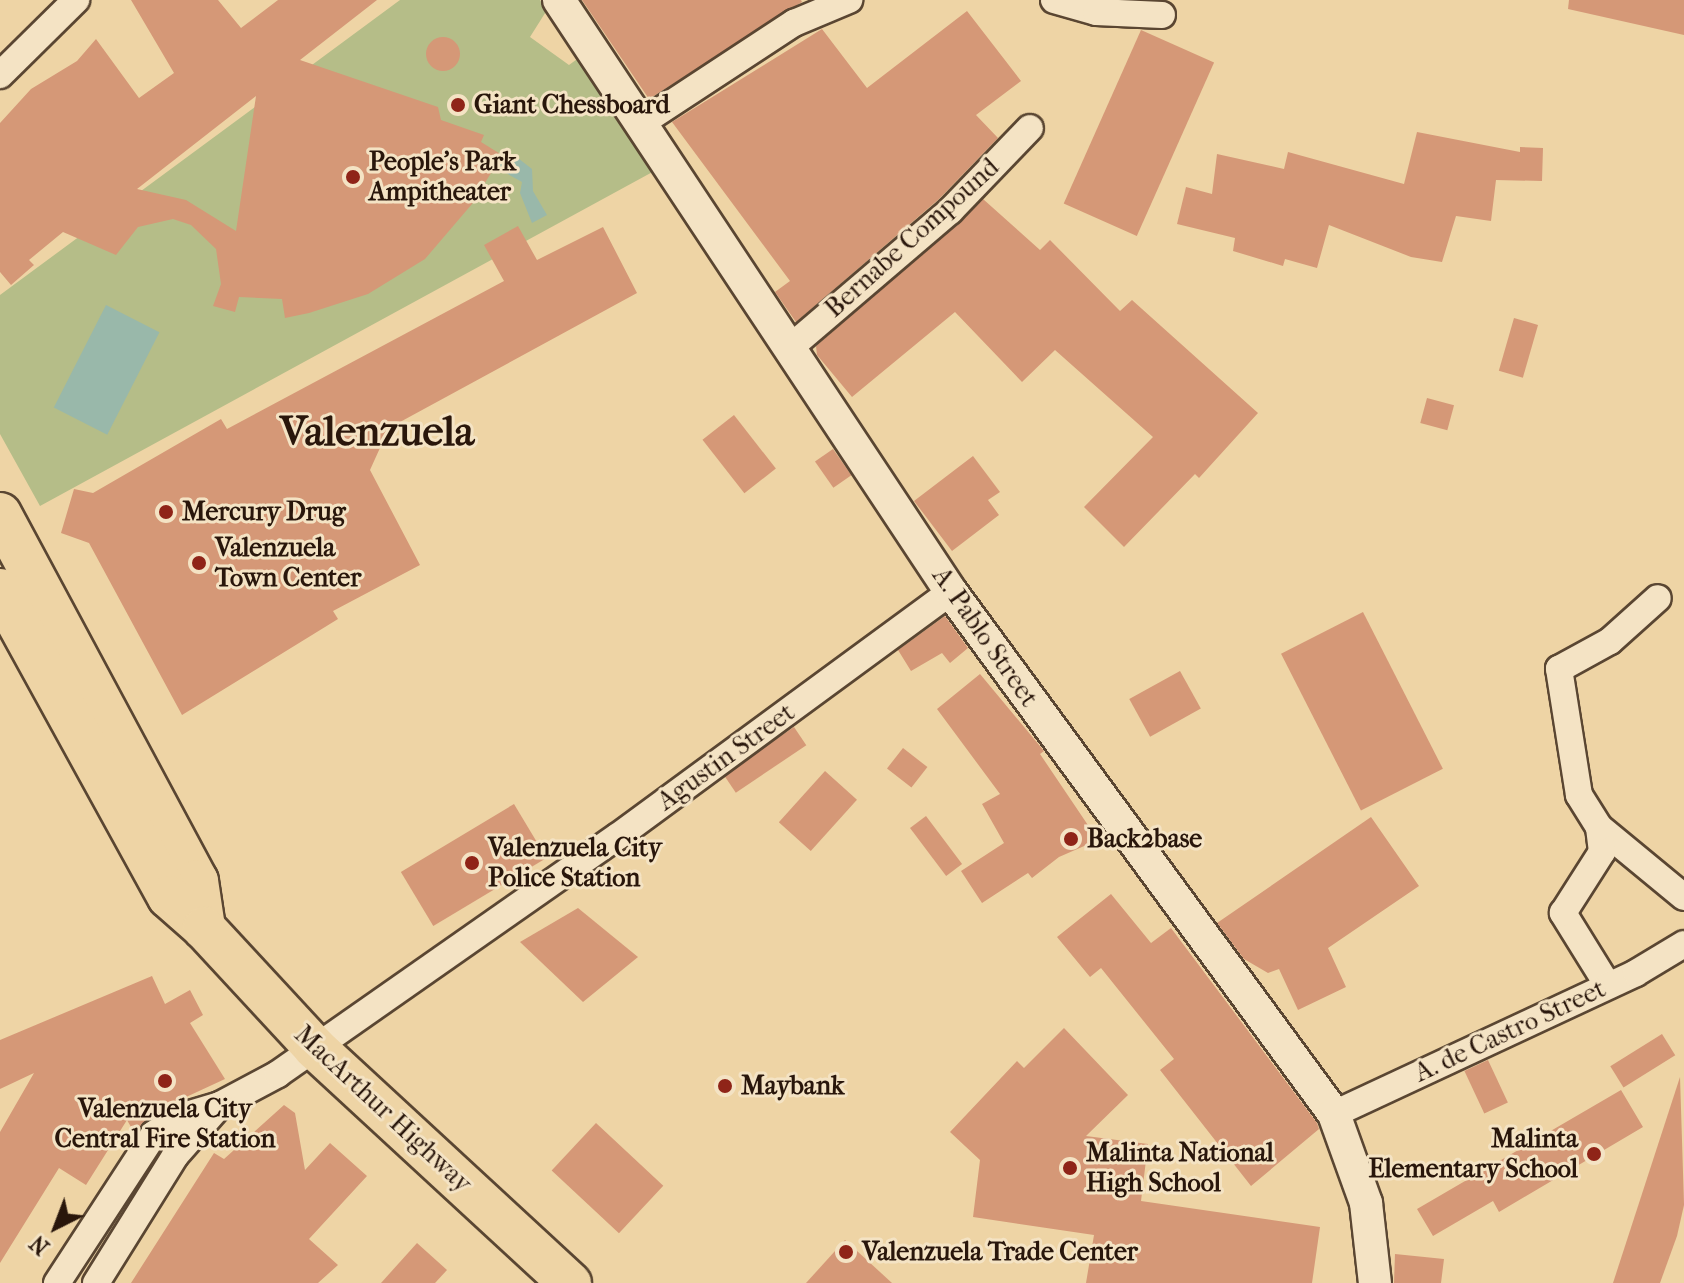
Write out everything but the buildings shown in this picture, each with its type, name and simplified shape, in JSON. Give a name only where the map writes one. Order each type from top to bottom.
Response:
[{"type":"highway","points":[[5,536],[197,881],[204,928]]},
{"type":"highway","name":"MacArthur Highway","points":[[0,590],[169,897],[204,928],[315,1048],[570,1283]]},
{"type":"street","points":[[0,75],[76,0]]},
{"type":"street","name":"A. Pablo Street","points":[[559,0],[792,346],[951,592],[1334,1114],[1366,1203],[1375,1283]]},
{"type":"street","points":[[643,122],[794,23],[849,0]]},
{"type":"street","points":[[1054,0],[1096,12],[1162,15]]},
{"type":"street","name":"Bernabe Compound","points":[[792,346],[950,211],[1030,128]]},
{"type":"street","name":"Agustin Street","points":[[57,1283],[154,1134],[180,1117],[220,1105],[315,1048],[617,837],[951,592]]},
{"type":"street","points":[[1658,598],[1610,641],[1559,669],[1579,795],[1599,827],[1684,897]]},
{"type":"street","points":[[1599,827],[1602,852],[1563,913],[1607,984]]},
{"type":"street","name":"A. de Castro Street","points":[[1334,1114],[1684,944]]},
{"type":"street","name":"Agustin Street","points":[[96,1283],[175,1156],[220,1105]]},
{"type":"green space","points":[[400,0],[540,0],[547,10],[530,37],[569,65],[580,57],[658,169],[40,506],[0,434],[0,295]]},
{"type":"shaded area","points":[[514,155],[532,169],[533,191],[547,215],[532,223],[520,193],[522,182],[497,168],[505,156]]},
{"type":"shaded area","points":[[106,305],[159,332],[107,435],[54,407]]},
{"type":"place","name":"Giant Chessboard","points":[[458,105]]},
{"type":"place","name":"People's Park Ampitheater","points":[[353,177]]},
{"type":"place","name":"Mercury Drug","points":[[166,512]]},
{"type":"place","name":"Valenzuela Town Center","points":[[199,563]]},
{"type":"place","name":"Back2base","points":[[1071,839]]},
{"type":"place","name":"Valenzuela City Police Station","points":[[472,863]]},
{"type":"place","name":"Valenzuela City Central Fire Station","points":[[165,1081]]},
{"type":"place","name":"Maybank","points":[[725,1086]]},
{"type":"place","name":"Malinta Elementary School","points":[[1594,1154]]},
{"type":"place","name":"Malinta National High School","points":[[1070,1168]]},
{"type":"place","name":"Valenzuela Trade Center","points":[[846,1252]]},
{"type":"district","name":"Valenzuela","points":[[377,432]]}]
